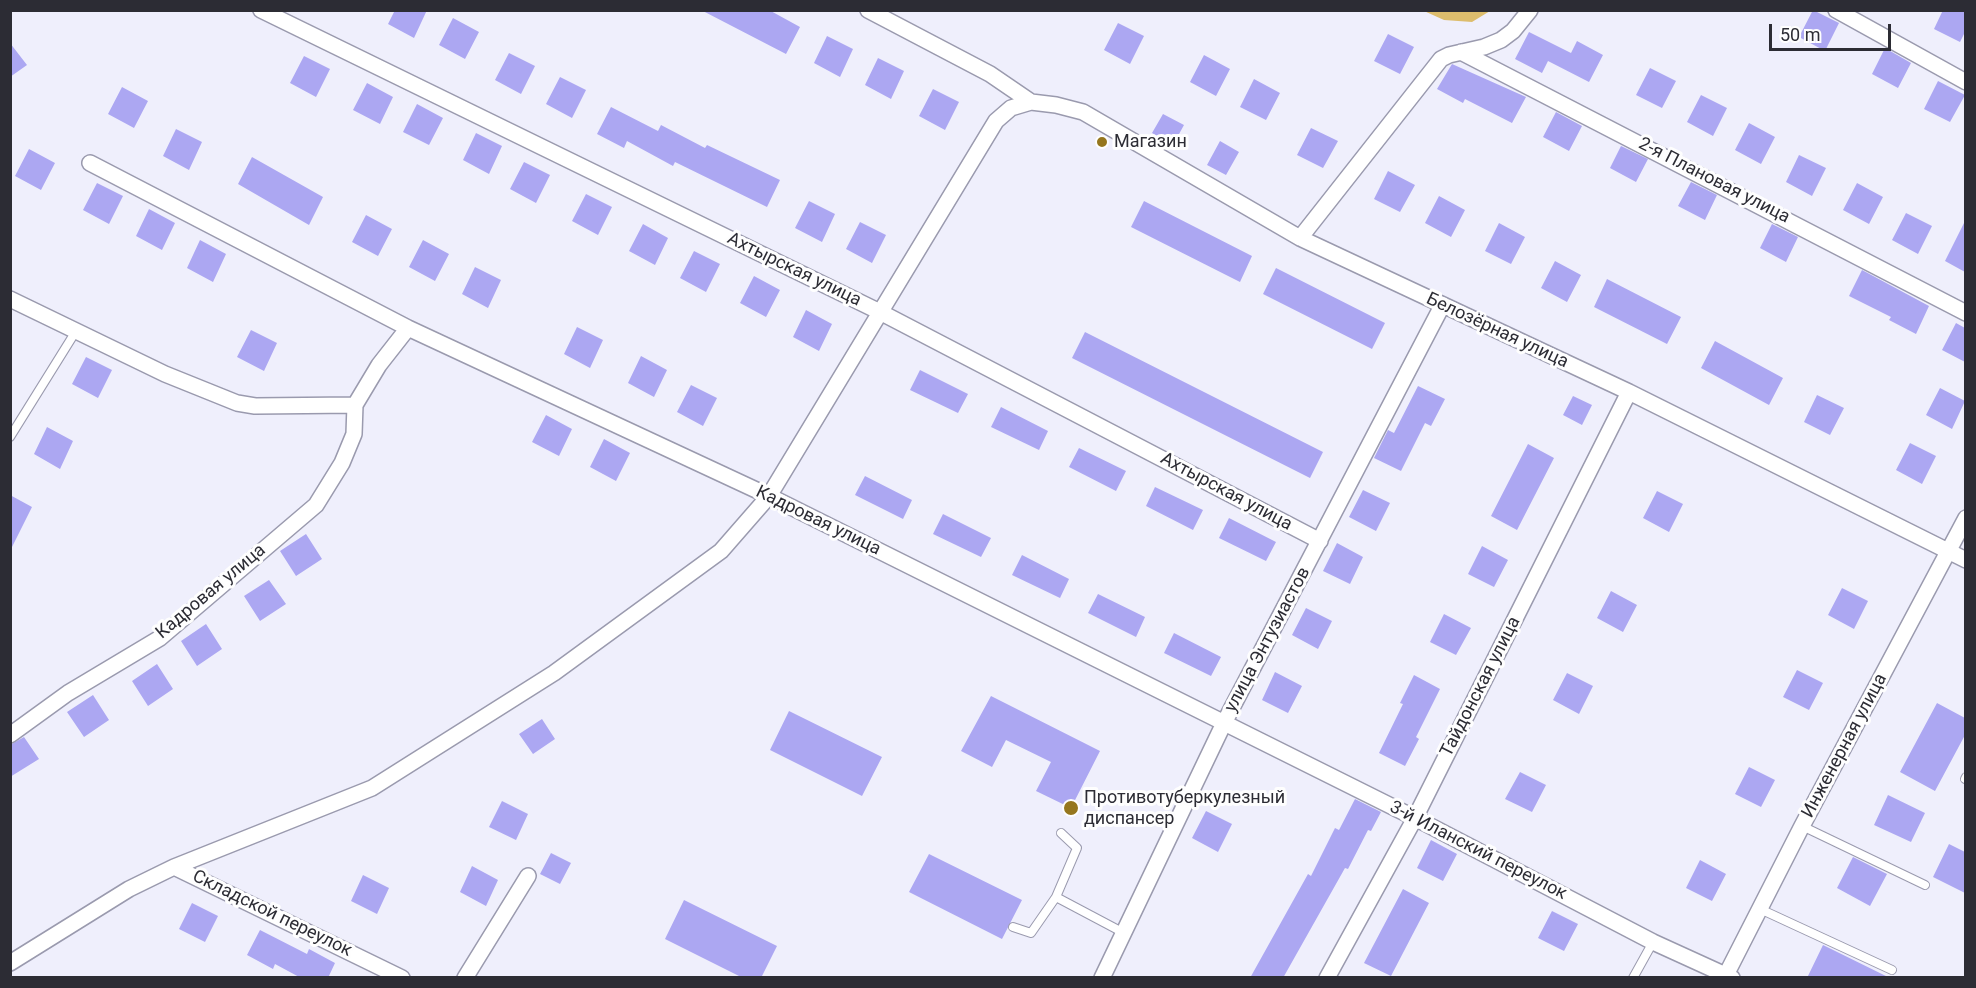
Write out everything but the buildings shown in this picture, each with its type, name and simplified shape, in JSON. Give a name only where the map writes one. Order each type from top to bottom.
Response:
[{"type":"street","name":"Ахтырская улица","points":[[261,10],[880,312],[1320,541]]},
{"type":"street","points":[[868,10],[990,74],[1031,102]]},
{"type":"street","points":[[1300,238],[1391,125],[1435,65],[1449,55],[1484,47],[1501,40],[1513,32],[1530,10]]},
{"type":"street","points":[[1836,10],[1965,82]]},
{"type":"street","name":"2-я Плановая улица","points":[[1461,52],[1965,314]]},
{"type":"street","points":[[10,963],[129,889],[174,867],[372,788],[554,673],[721,551],[769,496],[996,122],[1011,108],[1031,102]]},
{"type":"street","name":"Белозёрная улица","points":[[1031,102],[1083,112],[1300,238],[1629,392],[1965,560]]},
{"type":"street","name":"Кадровая улица","points":[[90,163],[408,328],[769,496],[1224,723]]},
{"type":"street","points":[[10,299],[165,374],[237,403],[321,407],[355,405]]},
{"type":"street","name":"улица Энтузиастов","points":[[1102,978],[1224,723],[1442,306]]},
{"type":"street","name":"Кадровая улица","points":[[10,735],[69,693],[160,638],[251,557],[316,505],[342,463],[354,434],[355,405],[379,365],[408,328]]},
{"type":"street","name":"Тайдонская улица","points":[[1327,978],[1415,818],[1629,392]]},
{"type":"street","name":"Инженерная улица","points":[[1729,976],[1802,826],[1965,518]]},
{"type":"street","name":"3-й Иланский переулок","points":[[1224,723],[1415,818],[1653,942],[1729,976]]},
{"type":"street","name":"Складской переулок","points":[[174,867],[402,978]]},
{"type":"street","points":[[465,978],[528,876]]},
{"type":"lane","points":[[10,437],[76,331]]},
{"type":"lane","points":[[1802,826],[1925,885]]},
{"type":"lane","points":[[1013,927],[1031,933],[1056,897],[1077,848],[1061,833]]},
{"type":"lane","points":[[1056,897],[1124,933]]},
{"type":"lane","points":[[1760,909],[1892,970]]},
{"type":"lane","points":[[1633,978],[1653,942]]},
{"type":"shaded area","points":[[1490,10],[1472,22],[1444,20],[1424,11]]},
{"type":"place","name":"Магазин","points":[[1102,142]]},
{"type":"place","name":"Противотуберкулезный диспансер","points":[[1071,808]]}]
